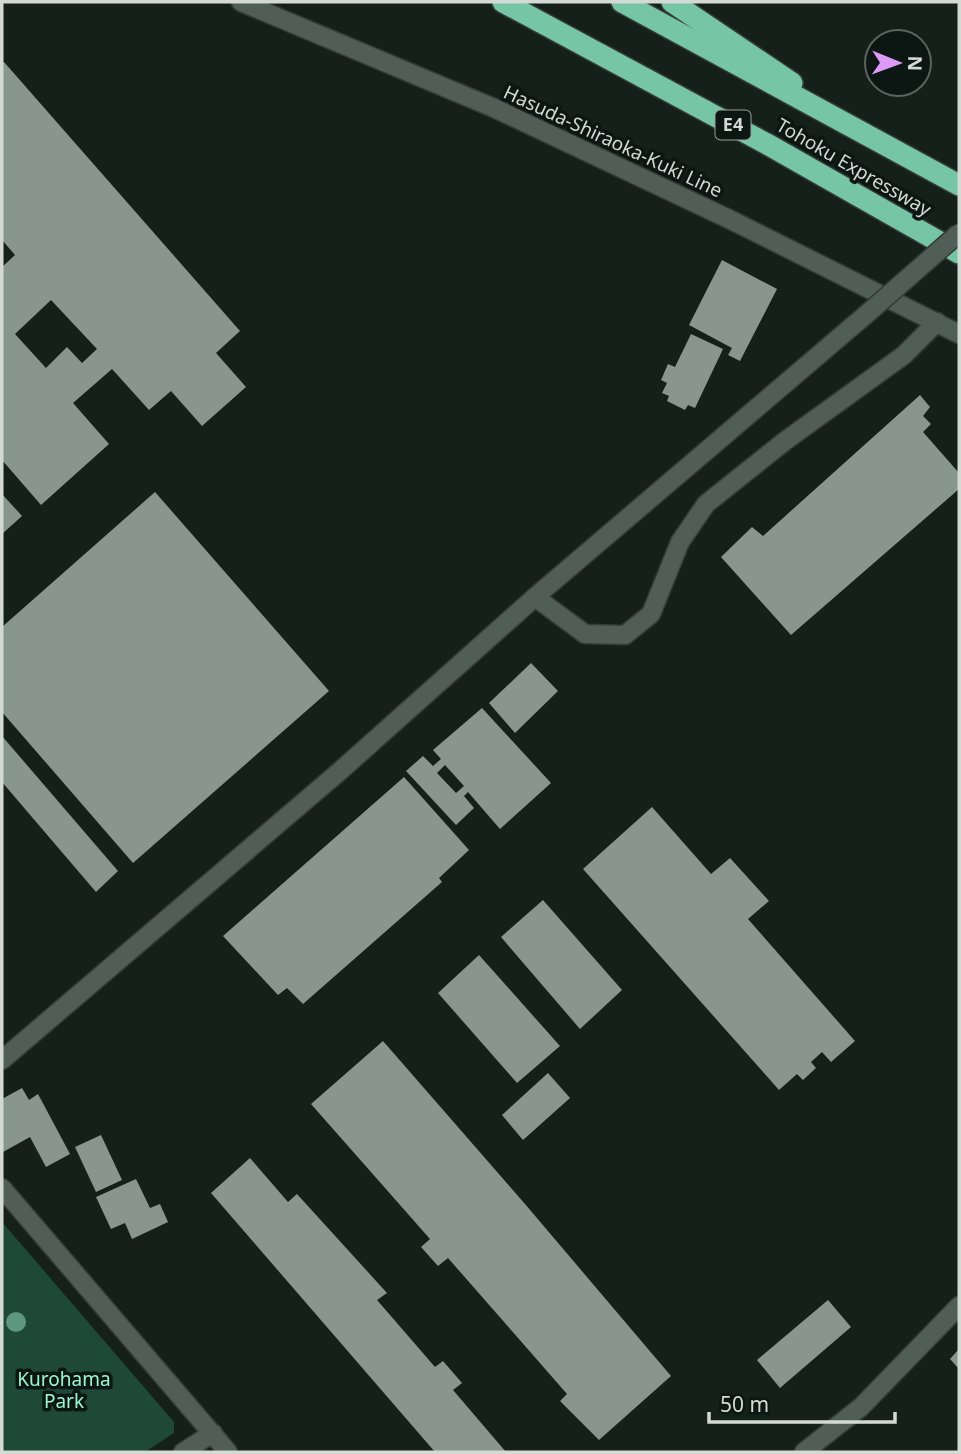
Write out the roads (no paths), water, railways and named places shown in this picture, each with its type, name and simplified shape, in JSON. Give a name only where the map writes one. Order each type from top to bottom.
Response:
[{"type":"highway","name":"Tohoku Expressway","points":[[503,2],[767,144],[959,253]]},
{"type":"highway","name":"Tohoku Expressway","points":[[622,2],[959,186]]},
{"type":"highway","points":[[672,2],[774,68],[847,125]]},
{"type":"street","name":"Hasuda-Shiraoka-Kuki Line","points":[[241,2],[506,114],[731,220],[959,334]]},
{"type":"street","points":[[2,1060],[340,771],[535,597],[959,233]]},
{"type":"street","points":[[535,597],[585,634],[625,635],[651,614],[680,542],[706,504],[785,441],[904,355],[937,322]]},
{"type":"street","points":[[2,1188],[229,1452]]},
{"type":"street","points":[[804,1452],[861,1407],[959,1306]]},
{"type":"street","points":[[183,1452],[213,1433]]},
{"type":"park label","name":"Kurohama Park","points":[[64,1390]]}]
